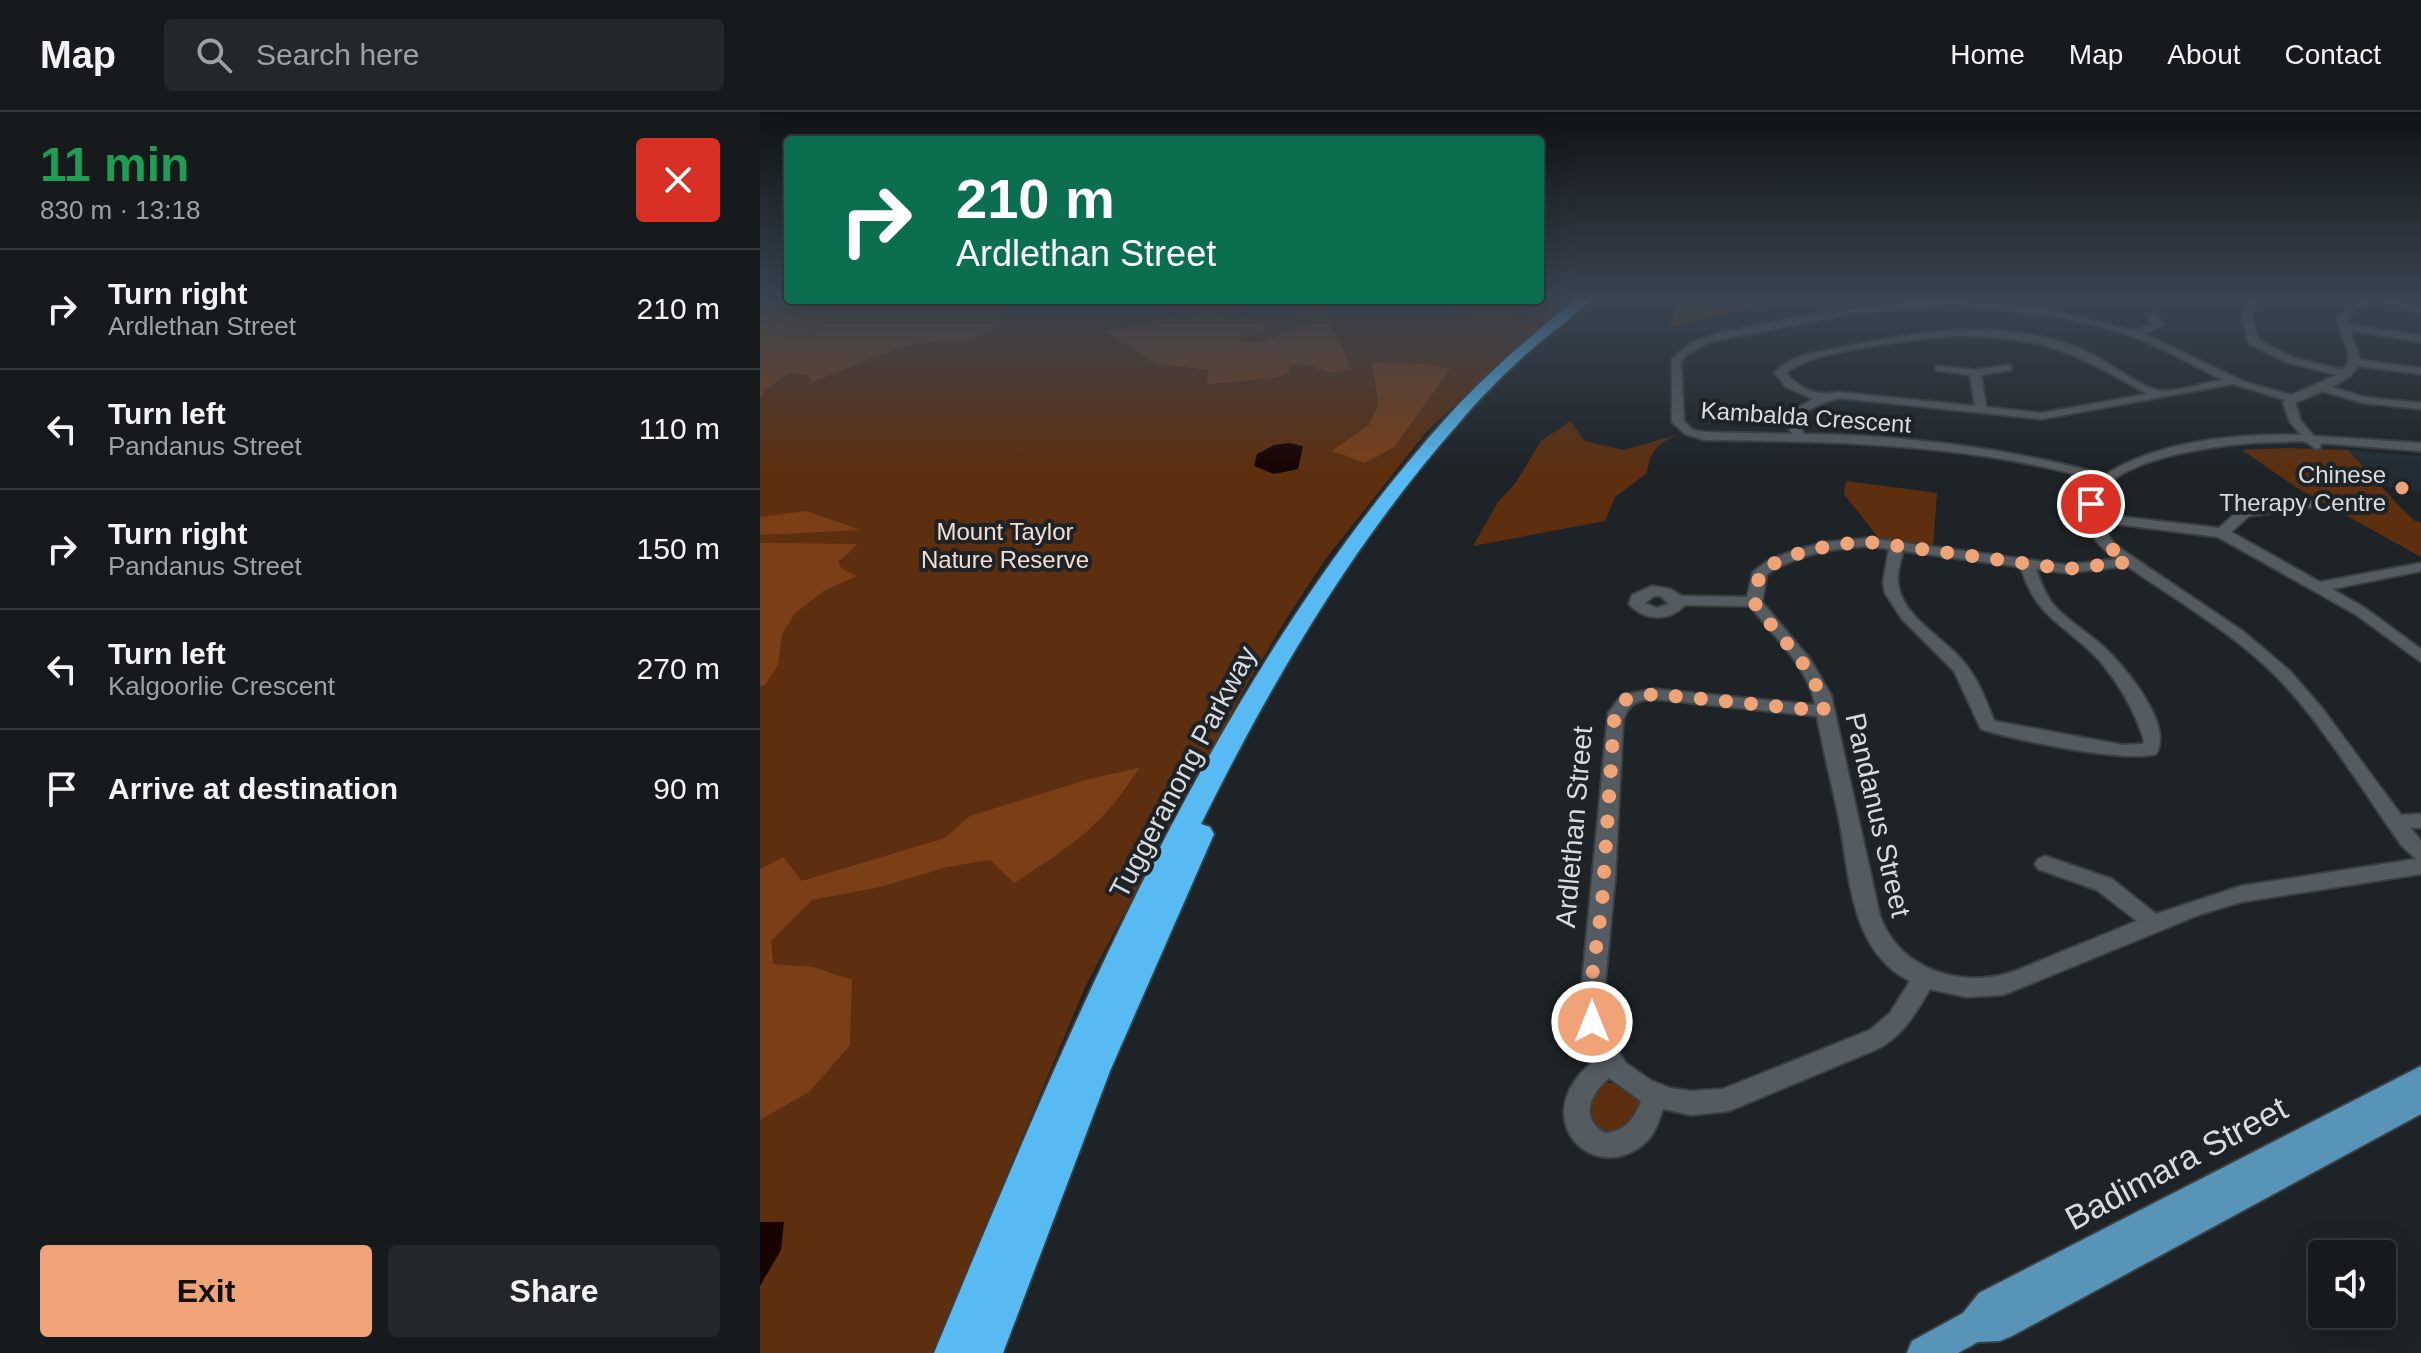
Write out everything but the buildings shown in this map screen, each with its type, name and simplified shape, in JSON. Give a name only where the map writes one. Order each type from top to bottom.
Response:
[{"type":"highway","name":"Tuggeranong Parkway","points":[[955,1353],[1078,1056],[1145,910],[1273,667],[1356,539],[1422,454],[1493,377],[1518,356]]},
{"type":"highway","name":"Tuggeranong Parkway","points":[[982,1353],[1093,1071],[1159,921],[1215,804],[1282,677],[1365,544],[1443,442],[1501,379],[1527,356]]},
{"type":"main road","name":"Badimara Street","points":[[1924,1353],[1975,1325],[1991,1305],[2421,1079]]},
{"type":"main road","name":"Badimara Street","points":[[1975,1325],[2000,1324],[2421,1099]]},
{"type":"street","name":"Kambalda Crescent","points":[[1681,356],[1676,361],[1678,422],[1682,428],[1705,436],[1853,438],[2043,461],[2107,479]]},
{"type":"street","points":[[1818,356],[1798,361],[1780,373],[1784,381],[1822,399]]},
{"type":"street","points":[[2086,356],[2159,396]]},
{"type":"street","name":"Kambalda Crescent","points":[[2182,356],[2234,381],[2292,399]]},
{"type":"street","points":[[2282,356],[2346,374]]},
{"type":"street","points":[[2353,356],[2355,362]]},
{"type":"street","points":[[2314,442],[2289,410],[2292,399],[2346,374],[2355,362]]},
{"type":"street","points":[[2355,362],[2421,371]]},
{"type":"street","points":[[1940,368],[1975,373],[2007,368]]},
{"type":"street","points":[[1975,373],[1981,411]]},
{"type":"street","points":[[1799,436],[1792,422],[1794,417],[1831,396],[2042,416],[2234,381]]},
{"type":"street","points":[[2322,387],[2363,400],[2421,406]]},
{"type":"street","points":[[2421,450],[2314,442],[2197,447],[2141,461],[2107,479],[2093,493],[2091,517],[2099,535],[2128,562],[2238,635],[2284,675],[2316,712],[2409,841],[2421,853]]},
{"type":"street","points":[[2222,533],[2245,512],[2307,504]]},
{"type":"street","points":[[2091,517],[2222,533],[2360,611],[2421,657]]},
{"type":"street","points":[[1677,600],[1754,602],[1760,572],[1781,560],[1852,543],[1897,545],[2067,569],[2128,562]]},
{"type":"street","points":[[1897,545],[1890,585],[1896,600],[1906,615],[1962,669],[1987,725],[2123,751],[2150,750],[2153,740],[2143,709],[2131,690],[2103,655],[2048,608],[2033,584],[2027,563]]},
{"type":"street","points":[[2320,587],[2420,567]]},
{"type":"street","name":"Pandanus Street","points":[[1754,602],[1804,663],[1822,695],[1873,930],[1904,965],[1924,979],[1966,988],[2003,985],[2195,907],[2241,894],[2421,866]]},
{"type":"street","name":"Ardlethan Street","points":[[1824,711],[1654,694],[1631,697],[1618,707],[1614,721],[1602,904],[1590,992],[1592,1022],[1609,1063],[1629,1081],[1656,1096],[1673,1101],[1725,1101],[1879,1037],[1898,1020],[1924,979]]},
{"type":"street","points":[[2397,822],[2421,821]]},
{"type":"street","points":[[2397,822],[2421,842]]},
{"type":"street","points":[[2045,864],[2080,873],[2113,887],[2153,924]]},
{"type":"street","points":[[1609,1063],[1592,1074],[1580,1088],[1576,1100],[1574,1117],[1587,1137],[1610,1145],[1629,1140],[1642,1127],[1656,1096]]},
{"type":"shaded area","points":[[760,356],[877,356],[812,382],[807,375],[789,373],[765,390],[760,399]]},
{"type":"shaded area","points":[[1144,356],[1345,356],[1351,369],[1330,373],[1311,366],[1289,364],[1290,373],[1275,378],[1207,384],[1208,370],[1156,364]]},
{"type":"shaded area","points":[[1372,362],[1426,364],[1450,369],[1394,447],[1365,463],[1332,451],[1369,425],[1378,405]]},
{"type":"shaded area","points":[[1289,443],[1303,446],[1298,469],[1274,474],[1254,466],[1257,454],[1274,445]]},
{"type":"shaded area","points":[[2348,450],[2421,456],[2421,492],[2380,486]]},
{"type":"shaded area","points":[[806,511],[861,530],[760,535],[760,517]]},
{"type":"shaded area","points":[[760,543],[858,544],[838,562],[842,569],[857,576],[824,591],[795,613],[782,634],[778,665],[765,685],[760,686]]},
{"type":"shaded area","points":[[1139,768],[1112,806],[1084,834],[1014,883],[990,860],[947,867],[880,887],[812,900],[771,941],[773,964],[813,967],[852,980],[850,1045],[809,1092],[760,1120],[760,869],[783,857],[802,881],[945,838],[970,816],[1089,779]]},
{"type":"shaded area","points":[[760,1222],[784,1222],[781,1250],[760,1286]]},
{"type":"green space","name":"Mount Taylor Nature Reserve","points":[[760,356],[1508,356],[1427,431],[1327,557],[1246,686],[1086,985],[932,1353],[760,1353]]},
{"type":"green space","points":[[1571,421],[1584,441],[1624,450],[1680,434],[1657,448],[1650,458],[1647,473],[1615,497],[1605,521],[1473,546],[1498,502],[1515,484],[1541,441]]},
{"type":"green space","points":[[2242,450],[2348,450],[2399,506],[2415,521],[2421,522],[2421,557],[2297,488]]},
{"type":"green space","points":[[1846,481],[1937,493],[1933,546],[1880,540],[1844,494]]},
{"type":"green space","points":[[1604,1083],[1626,1088],[1641,1106],[1621,1139],[1582,1126],[1594,1086]]},
{"type":"place","name":"Chinese Therapy Centre","points":[[2402,488]]},
{"type":"route","points":[[1592,1022],[1590,992],[1602,904],[1614,721],[1615,713],[1624,700],[1654,694],[1824,711],[1822,695],[1804,663],[1754,602],[1760,572],[1781,560],[1852,543],[1869,542],[2067,569],[2128,562],[2099,535],[2091,517],[2091,504]]}]
